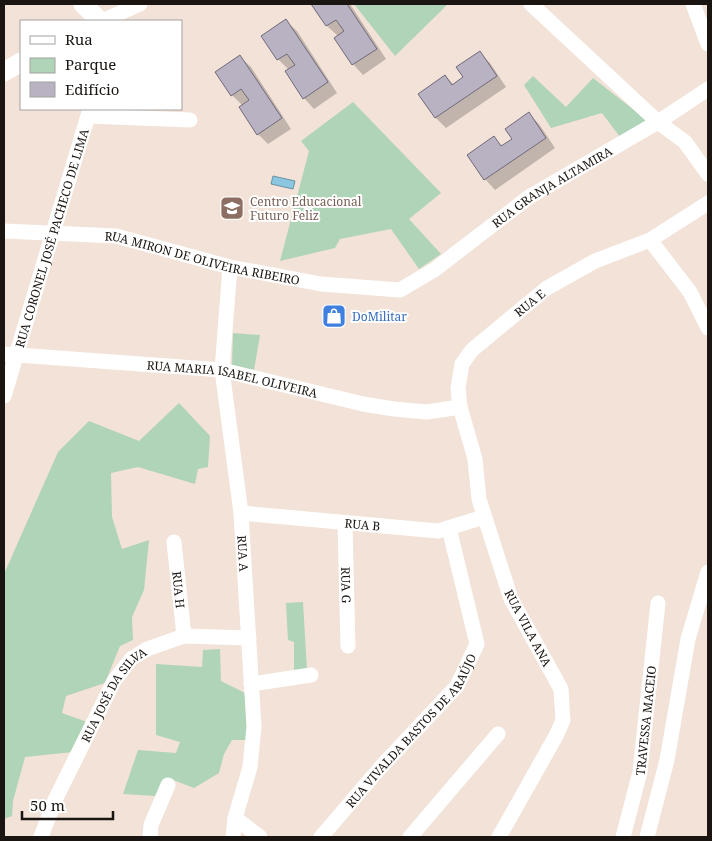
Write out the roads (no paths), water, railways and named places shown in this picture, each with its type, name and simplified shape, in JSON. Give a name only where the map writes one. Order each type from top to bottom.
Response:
[{"type":"main road","points":[[83,4],[100,20]]},
{"type":"main road","points":[[4,72],[20,63]]},
{"type":"street","points":[[103,20],[140,4]]},
{"type":"street","points":[[530,4],[658,122],[684,142],[708,174]]},
{"type":"street","points":[[693,4],[708,44]]},
{"type":"street","name":"RUA GRANJA ALTAMIRA","points":[[400,290],[427,274],[529,197],[658,122],[708,89]]},
{"type":"street","points":[[89,112],[190,120]]},
{"type":"street","name":"RUA CORONEL JOSÉ PACHECO DE LIMA","points":[[4,396],[10,355],[52,232],[89,112]]},
{"type":"street","name":"RUA E","points":[[460,407],[459,376],[462,364],[472,350],[547,288],[594,261],[650,240],[708,203]]},
{"type":"street","name":"RUA MIRON DE OLIVEIRA RIBEIRO","points":[[4,231],[116,236],[230,267],[322,284],[400,290]]},
{"type":"street","points":[[650,240],[690,292],[708,328]]},
{"type":"street","name":"RUA A","points":[[230,267],[222,370],[241,513],[254,747],[233,837]]},
{"type":"street","name":"RUA MARIA ISABEL OLIVEIRA","points":[[10,355],[222,370],[363,404],[394,409],[427,412],[460,407]]},
{"type":"street","name":"RUA VILA ANA","points":[[460,407],[476,460],[478,490],[484,517],[504,581],[516,608],[559,684],[563,704],[563,720],[499,837]]},
{"type":"street","name":"RUA B","points":[[241,513],[438,531],[484,517]]},
{"type":"street","name":"RUA G","points":[[345,524],[348,646]]},
{"type":"street","name":"RUA VIVALDA BASTOS DE ARAÚJO","points":[[321,837],[380,768],[457,686],[477,644],[450,528]]},
{"type":"street","name":"RUA H","points":[[174,542],[184,636]]},
{"type":"street","points":[[647,837],[668,760],[688,639],[708,572]]},
{"type":"street","name":"TRAVESSA MACEIO","points":[[623,837],[640,772],[658,603]]},
{"type":"street","name":"RUA JOSÉ DA SILVA","points":[[42,837],[55,800],[114,681],[131,660],[140,653],[184,636],[249,638]]},
{"type":"street","points":[[251,684],[311,675]]},
{"type":"street","points":[[410,837],[498,734]]},
{"type":"street","points":[[150,837],[151,825],[168,785]]},
{"type":"street","points":[[236,818],[260,837]]},
{"type":"water","points":[[273,176],[295,181],[293,189],[271,184]]},
{"type":"place","name":"Centro Educacional Futuro Feliz","points":[[232,208]]},
{"type":"place","name":"DoMilitar","points":[[334,316]]}]
